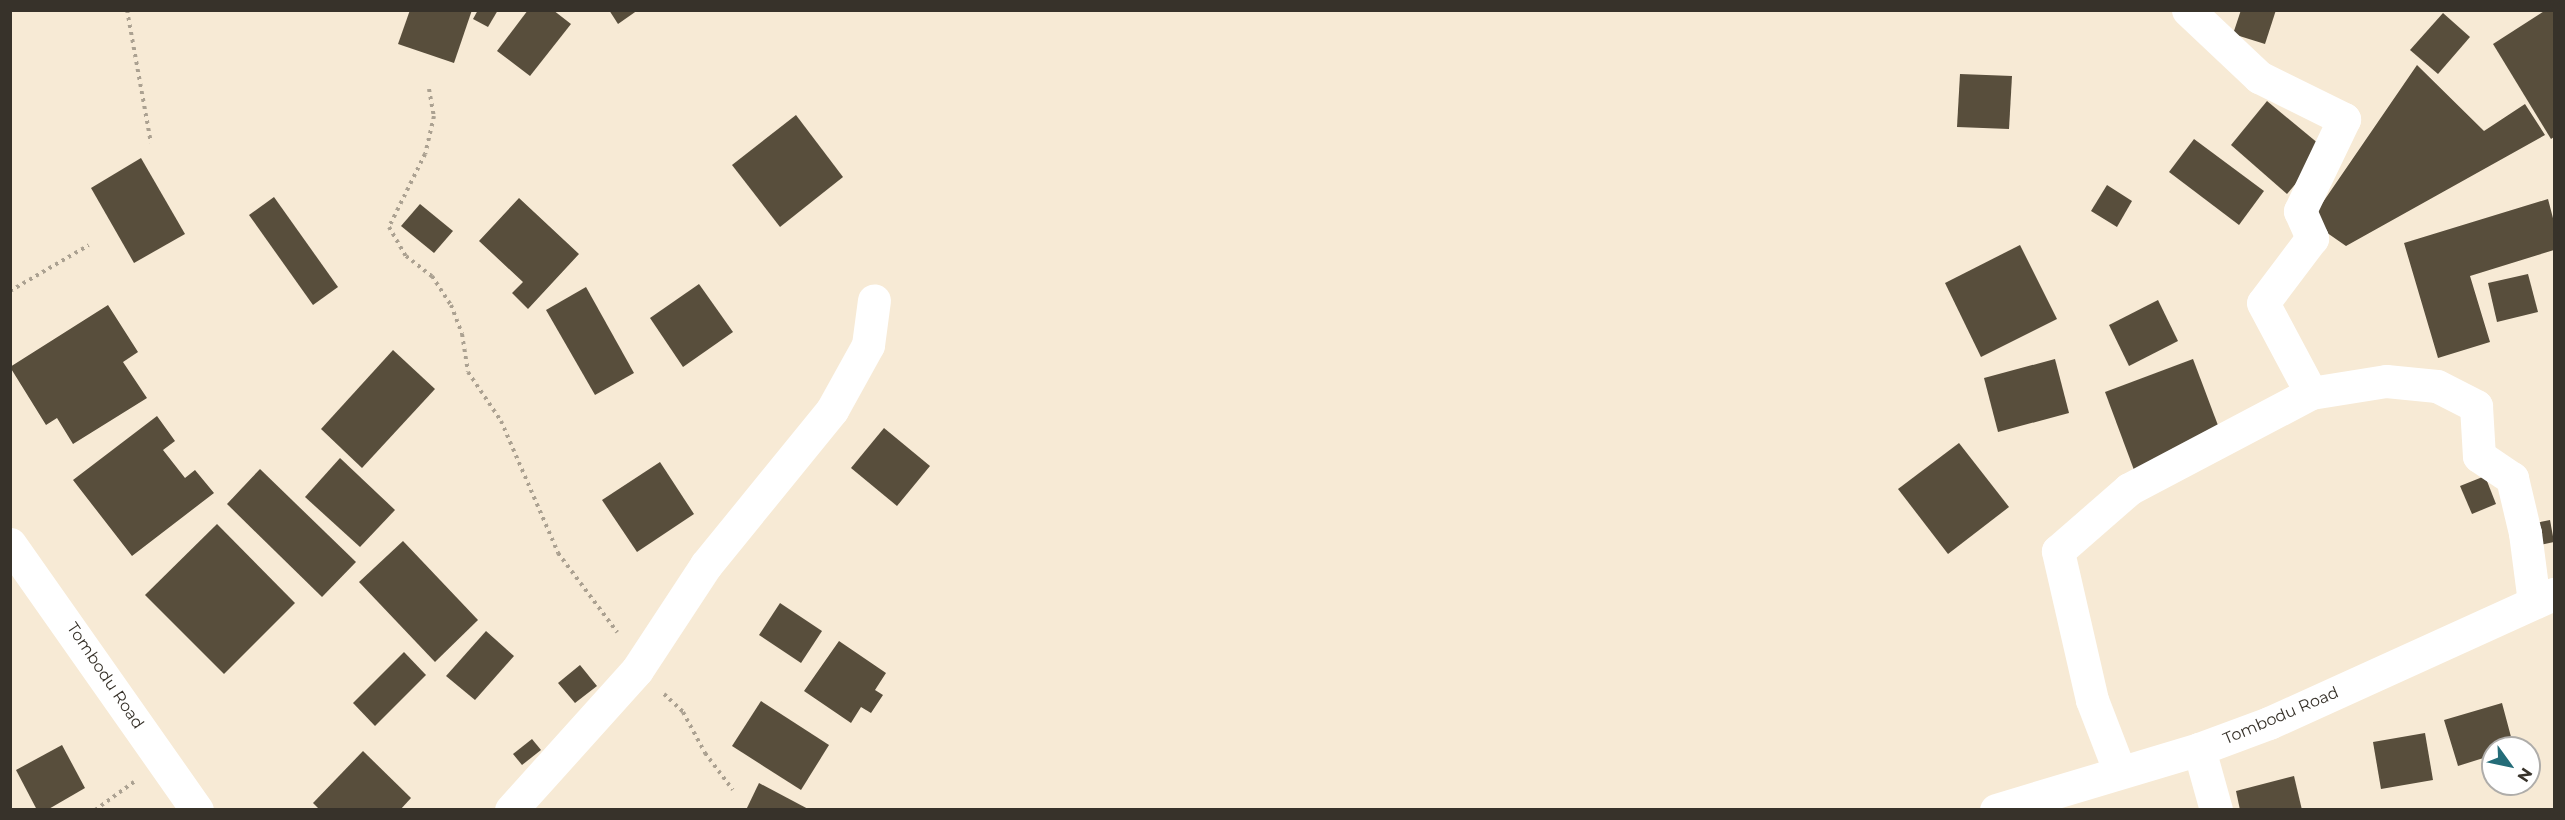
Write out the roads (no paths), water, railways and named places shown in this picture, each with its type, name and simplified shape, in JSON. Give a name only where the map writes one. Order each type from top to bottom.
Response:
[{"type":"street","points":[[2188,10],[2259,77],[2344,119],[2300,211],[2312,238],[2263,303],[2311,393]]},
{"type":"street","points":[[511,810],[637,670],[706,565],[832,410],[868,345],[874,300]]},
{"type":"street","points":[[2118,770],[2092,700],[2058,551],[2129,489],[2311,393],[2386,381],[2437,386],[2476,406],[2479,456],[2512,478],[2544,598]]},
{"type":"street","name":"Tombodu Road","points":[[10,544],[197,810]]},
{"type":"street","name":"Tombodu Road","points":[[1996,810],[2118,770],[2199,749],[2269,723],[2544,598]]},
{"type":"street","points":[[2199,749],[2216,810]]}]
